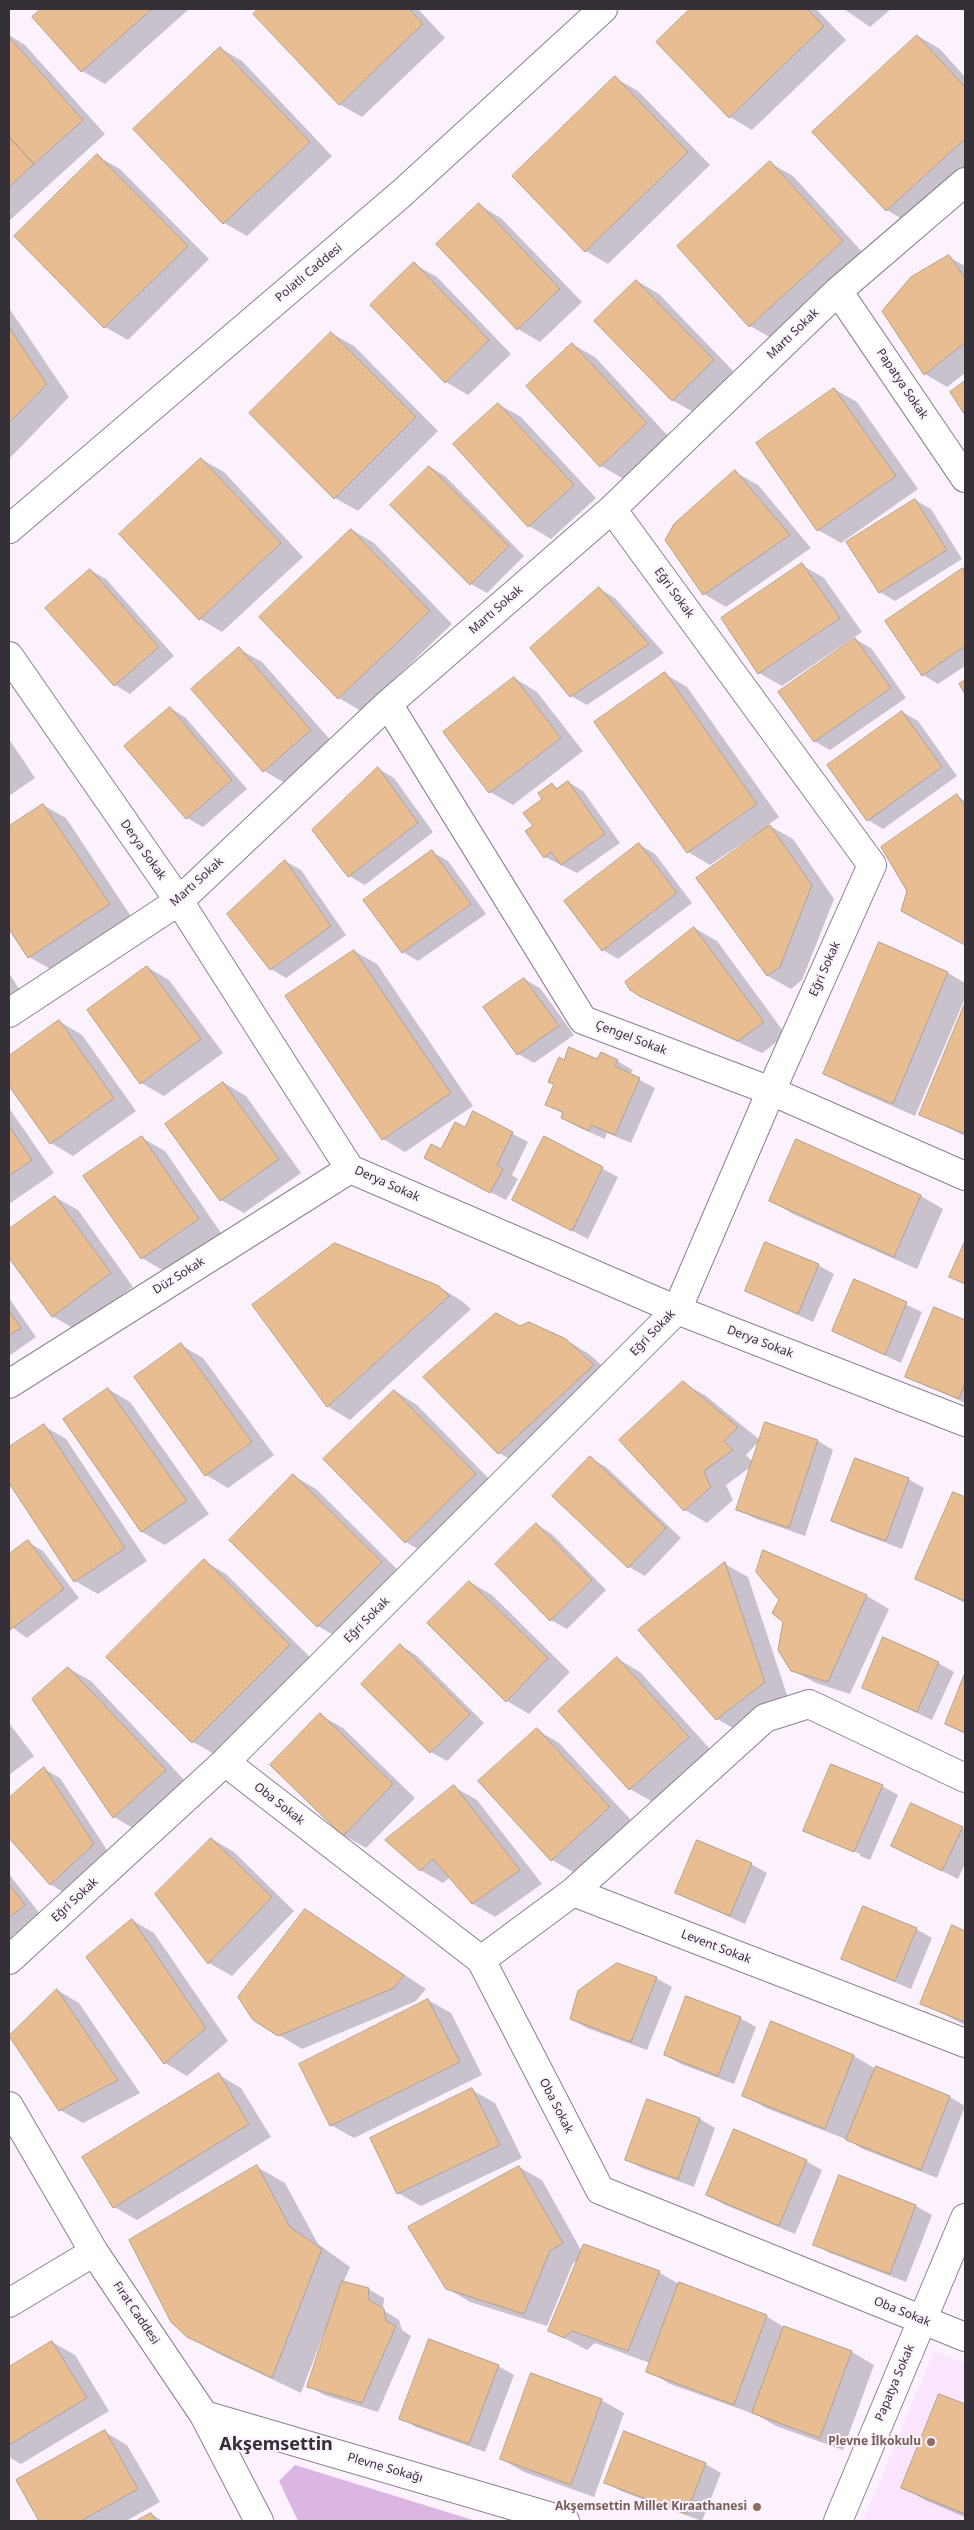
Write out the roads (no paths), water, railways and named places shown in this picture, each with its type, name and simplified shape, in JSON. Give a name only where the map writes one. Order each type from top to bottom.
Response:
[{"type":"street","name":"Polatlı Caddesi","points":[[9,529],[401,194],[603,9]]},
{"type":"street","name":"Martı Sokak","points":[[9,1013],[179,901],[388,704],[612,509],[838,291],[965,182]]},
{"type":"street","name":"Papatya Sokak","points":[[838,291],[965,478]]},
{"type":"street","name":"Eğri Sokak","points":[[9,1960],[225,1762],[677,1310],[770,1091],[872,865],[612,509]]},
{"type":"street","name":"Derya Sokak","points":[[9,656],[179,901],[350,1169],[677,1310],[965,1422]]},
{"type":"street","name":"Çengel Sokak","points":[[388,704],[583,1020],[770,1091],[965,1176]]},
{"type":"street","name":"Düz Sokak","points":[[9,1384],[350,1169]]},
{"type":"street","points":[[481,1960],[573,1892],[765,1718],[809,1704],[965,1778]]},
{"type":"street","name":"Oba Sokak","points":[[225,1762],[481,1960],[600,2190],[965,2337]]},
{"type":"street","name":"Levent Sokak","points":[[573,1892],[965,2043]]},
{"type":"street","name":"Fırat Caddesi","points":[[9,2106],[94,2252],[204,2415],[259,2521]]},
{"type":"street","name":"Papatya Sokak","points":[[838,2521],[965,2218]]},
{"type":"street","points":[[9,2303],[94,2252]]},
{"type":"street","name":"Plevne Sokağı","points":[[204,2415],[565,2521]]},
{"type":"place","name":"Plevne İlkokulu","points":[[931,2442]]},
{"type":"place","name":"Akşemsettin Millet Kıraathanesi","points":[[757,2507]]},
{"type":"district","name":"Akşemsettin","points":[[276,2445]]}]
